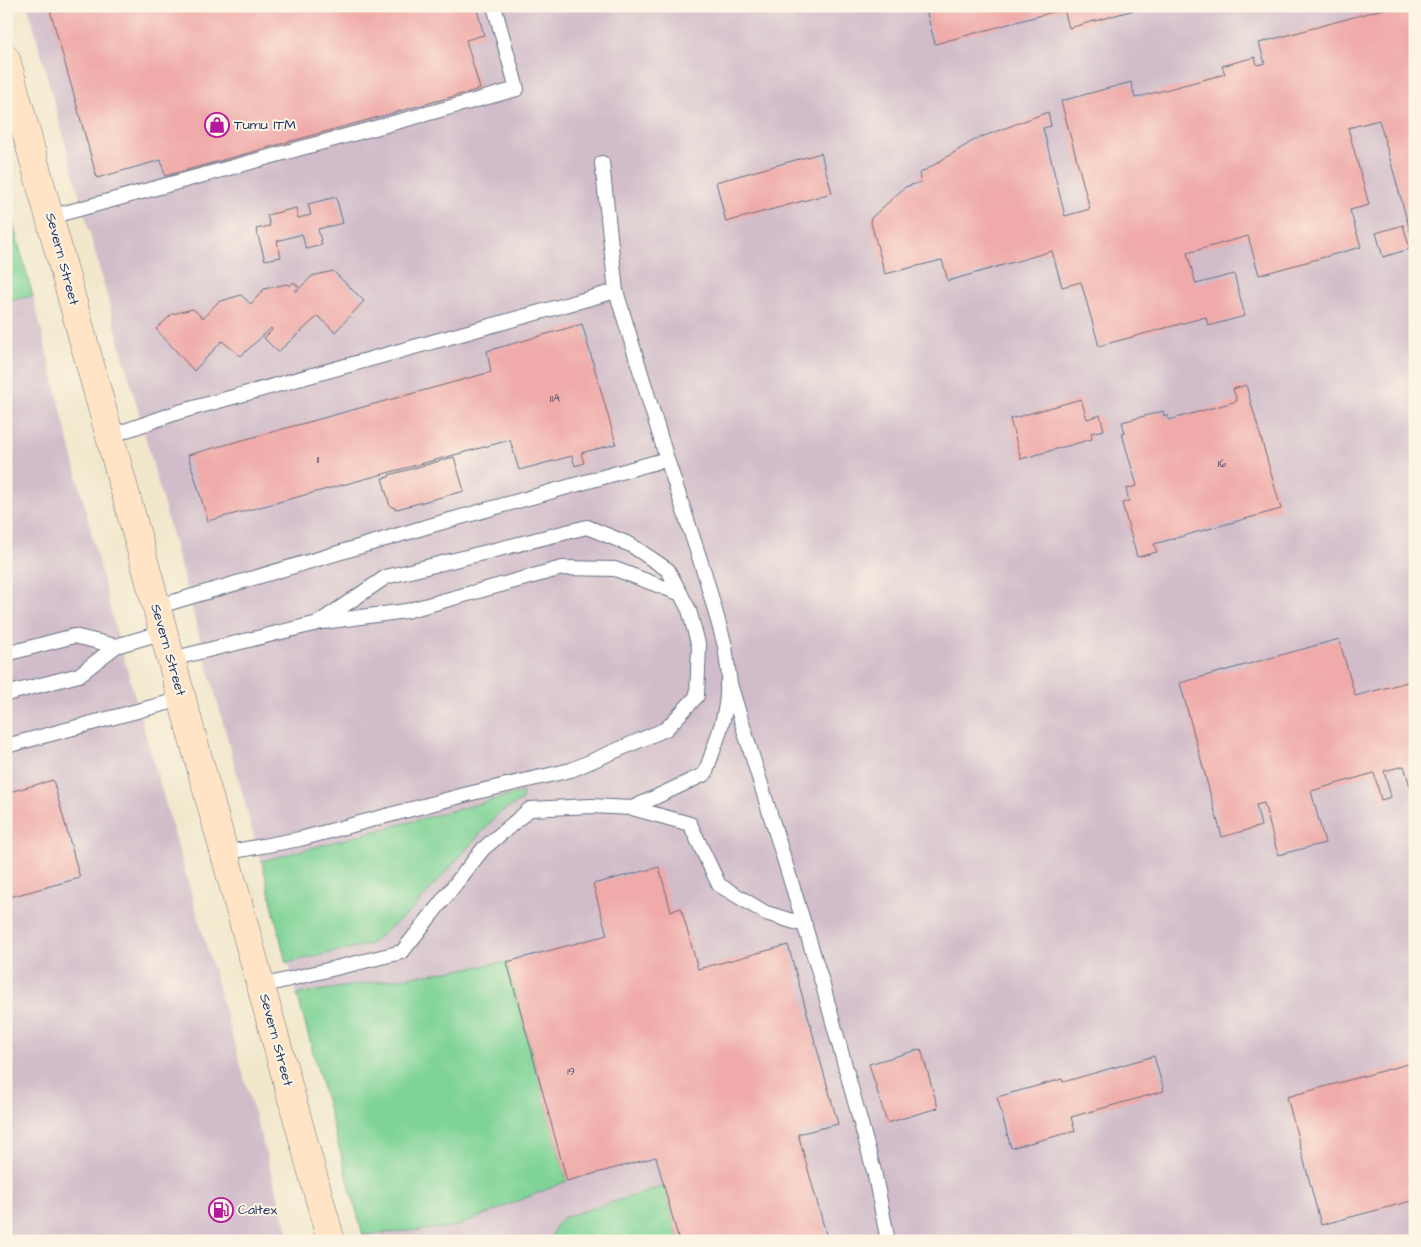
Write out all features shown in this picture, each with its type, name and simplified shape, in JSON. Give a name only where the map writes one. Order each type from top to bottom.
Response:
[{"type":"street","name":"Severn Street","points":[[6,58],[331,1241]]},
{"type":"lane","points":[[50,217],[517,89],[494,6]]},
{"type":"lane","points":[[602,163],[616,291],[667,459],[705,575],[725,646],[730,684],[805,925],[874,1171],[888,1241]]},
{"type":"lane","points":[[110,436],[179,412],[616,291]]},
{"type":"lane","points":[[6,694],[79,675],[116,646],[160,619],[429,526],[667,459]]},
{"type":"lane","points":[[224,853],[300,838],[571,770],[666,729],[697,696],[699,647],[689,610],[668,570],[631,545],[587,527],[386,577],[318,623]]},
{"type":"lane","points":[[171,659],[318,623],[406,610],[562,568],[615,569],[681,594]]},
{"type":"lane","points":[[6,654],[74,636],[116,646]]},
{"type":"lane","points":[[632,808],[705,774],[721,727],[728,690],[725,646]]},
{"type":"lane","points":[[6,746],[182,699]]},
{"type":"lane","points":[[261,986],[402,952],[483,849],[530,809],[591,806],[632,808],[690,824],[718,885],[766,913],[805,925]]},
{"type":"shaded area","points":[[28,6],[1415,6],[1415,1241],[364,1241]]},
{"type":"shaded area","points":[[6,201],[33,296],[112,617],[291,1241],[6,1241]]},
{"type":"green space","points":[[10,213],[33,296],[6,301],[6,214]]},
{"type":"green space","points":[[523,792],[522,800],[498,814],[412,910],[370,944],[286,963],[262,861]]},
{"type":"green space","points":[[507,962],[567,1181],[455,1227],[363,1235],[297,994]]},
{"type":"green space","points":[[664,1186],[679,1241],[554,1241],[552,1235],[562,1218]]},
{"type":"building","name":"Tumu ITM","points":[[49,6],[476,6],[484,35],[466,40],[480,89],[165,176],[161,160],[97,178]]},
{"type":"building","points":[[925,6],[1145,7],[1069,28],[1064,9],[935,44]]},
{"type":"building","points":[[1394,6],[1415,6],[1415,249],[1379,120],[1348,128],[1369,205],[1350,210],[1361,247],[1259,275],[1248,236],[1187,253],[1196,284],[1234,274],[1245,316],[1208,326],[1206,317],[1099,346],[1081,282],[1062,287],[1052,251],[948,281],[942,260],[885,274],[870,219],[905,187],[921,182],[919,174],[976,139],[1048,112],[1051,126],[1043,128],[1065,216],[1090,209],[1061,101],[1131,82],[1135,98],[1225,74],[1222,66],[1255,57],[1257,65],[1265,63],[1259,43]]},
{"type":"building","points":[[821,153],[832,193],[726,222],[716,182]]},
{"type":"building","points":[[336,197],[343,223],[318,229],[322,245],[306,249],[302,234],[277,241],[281,257],[265,260],[256,229],[270,226],[267,215],[296,208],[298,218],[311,215],[308,204]]},
{"type":"building","points":[[1403,225],[1410,249],[1383,257],[1376,233]]},
{"type":"building","points":[[333,271],[364,301],[335,332],[318,316],[278,352],[264,338],[272,330],[271,328],[241,356],[222,341],[194,371],[156,329],[172,314],[193,309],[203,318],[218,302],[241,295],[251,304],[264,289],[287,284],[290,286],[293,282],[299,287],[296,292],[312,276]]},
{"type":"building","points":[[582,324],[616,444],[581,453],[584,463],[575,466],[572,456],[519,470],[510,440],[208,521],[188,455],[491,372],[487,351]]},
{"type":"building","points":[[1246,385],[1281,509],[1154,544],[1157,552],[1137,557],[1122,503],[1129,501],[1126,489],[1137,486],[1122,434],[1125,433],[1122,422],[1163,411],[1164,416],[1168,415],[1169,420],[1237,401],[1233,389]]},
{"type":"building","points":[[1081,399],[1087,419],[1100,415],[1104,430],[1091,433],[1092,439],[1021,459],[1010,419]]},
{"type":"building","points":[[454,457],[464,491],[397,509],[390,506],[382,478]]},
{"type":"building","points":[[1339,639],[1355,696],[1415,680],[1415,796],[1413,796],[1404,766],[1384,771],[1391,797],[1381,800],[1374,773],[1311,791],[1325,843],[1278,855],[1264,803],[1256,805],[1261,826],[1222,837],[1180,683]]},
{"type":"building","points":[[53,780],[80,878],[6,898],[6,793]]},
{"type":"building","points":[[659,867],[671,911],[681,908],[698,969],[788,945],[838,1124],[798,1134],[828,1241],[679,1241],[656,1157],[567,1181],[507,962],[607,935],[593,884]]},
{"type":"building","points":[[921,1049],[938,1108],[887,1123],[869,1064]]},
{"type":"building","points":[[1154,1056],[1164,1091],[1071,1117],[1075,1131],[1011,1148],[997,1097],[1062,1079],[1063,1082]]},
{"type":"building","points":[[1415,1062],[1415,1200],[1321,1225],[1287,1097]]},
{"type":"place","name":"Tumu ITM","points":[[217,125]]},
{"type":"place","name":"Caltex","points":[[221,1210]]}]
